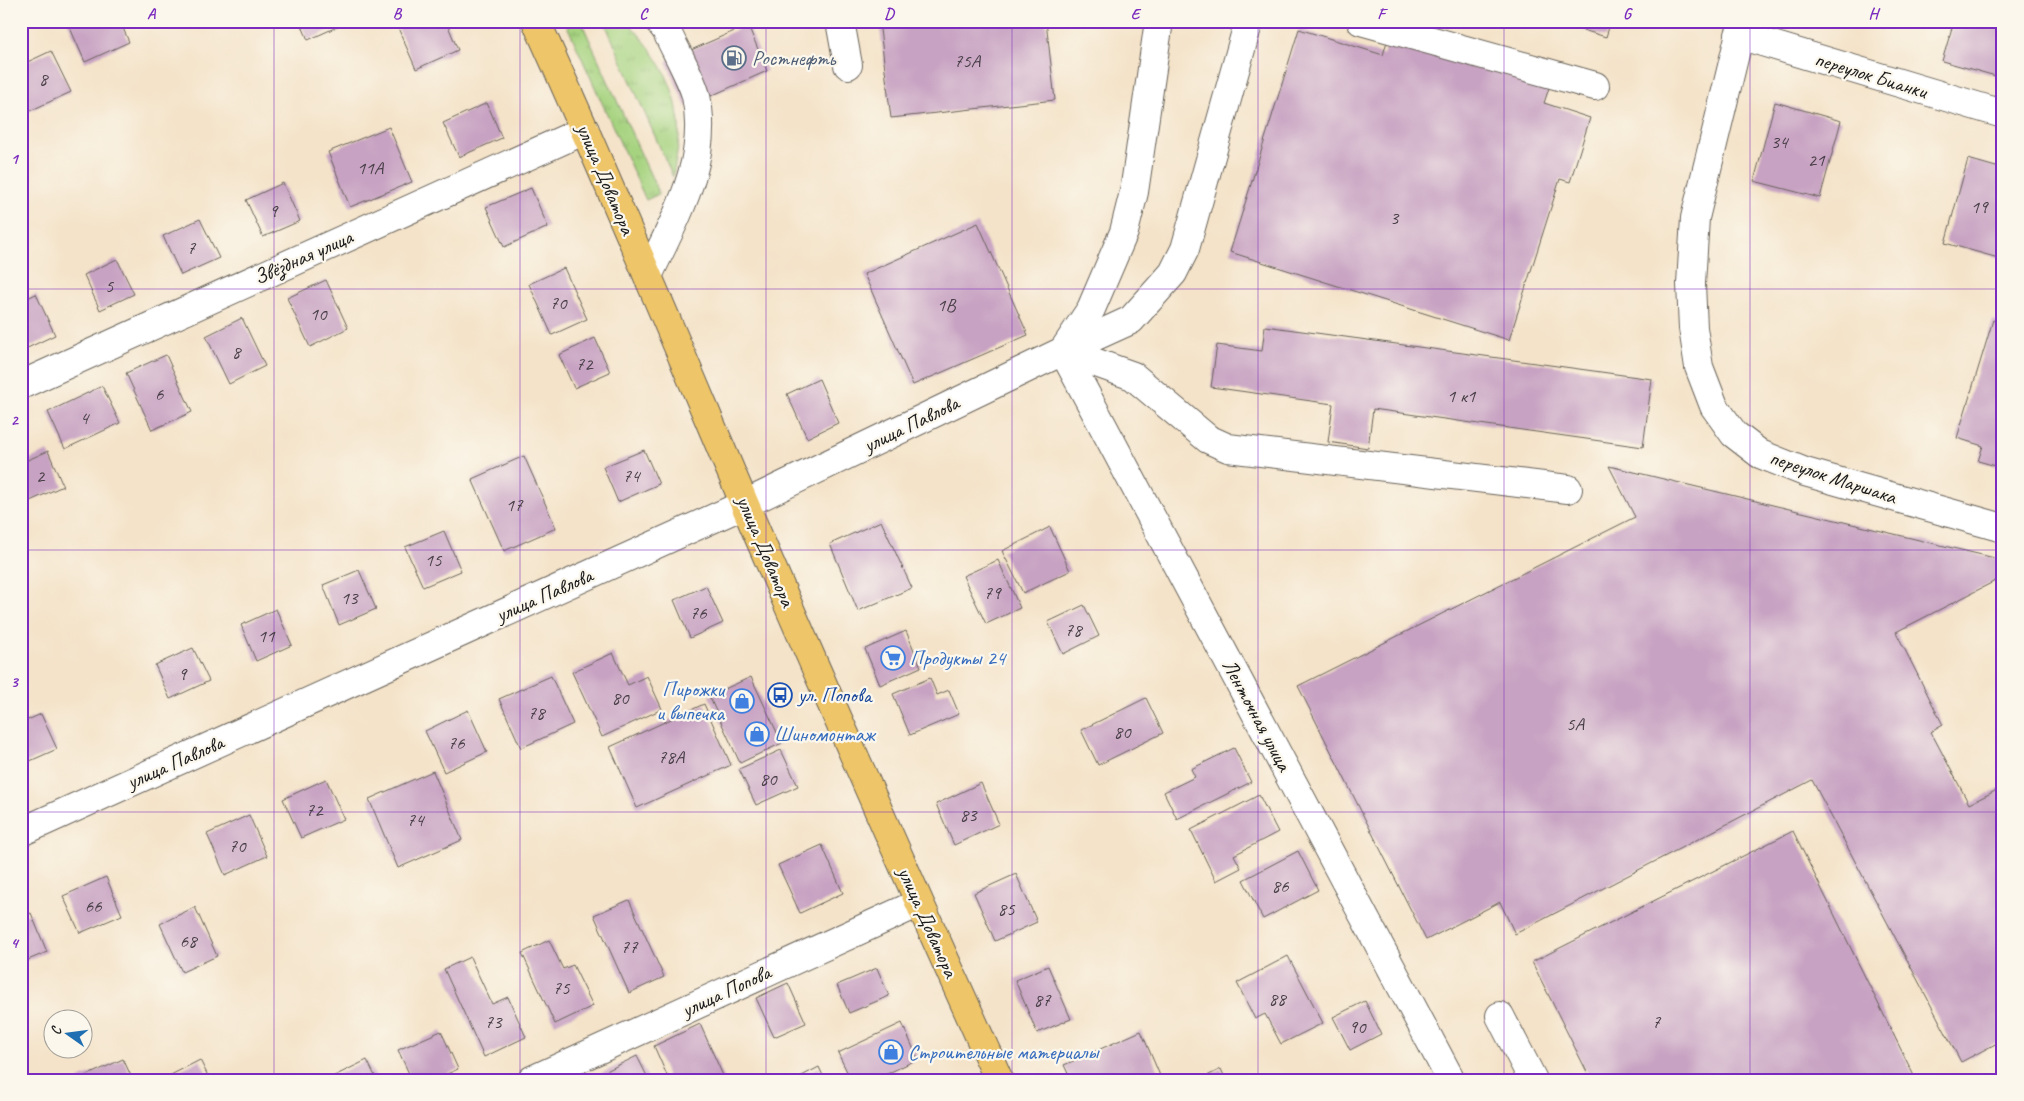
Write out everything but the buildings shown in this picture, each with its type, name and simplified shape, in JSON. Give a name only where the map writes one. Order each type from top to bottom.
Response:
[{"type":"main road","name":"улица Доватора","points":[[536,21],[585,130],[919,903],[999,1080]]},
{"type":"street","points":[[648,276],[691,182],[698,152],[700,128],[696,94],[666,30],[658,21]]},
{"type":"street","points":[[840,21],[848,65]]},
{"type":"street","points":[[1159,21],[1134,192],[1124,232],[1091,309],[1063,351],[1133,376],[1208,439],[1228,448],[1568,489]]},
{"type":"street","name":"улица Павлова","points":[[21,832],[745,504],[1131,320],[1173,273],[1185,249],[1250,21]]},
{"type":"street","points":[[1361,21],[1595,86]]},
{"type":"street","name":"переулок Бианки","points":[[1741,28],[2003,114]]},
{"type":"street","name":"переулок Маршака","points":[[1741,28],[1694,218],[1691,284],[1693,328],[1699,367],[1714,406],[1734,434],[1760,454],[1805,472],[2003,528]]},
{"type":"street","name":"Звёздная улица","points":[[21,385],[585,130]]},
{"type":"street","name":"Ленточная улица","points":[[1063,351],[1451,1080]]},
{"type":"street","name":"улица Попова","points":[[532,1080],[919,903]]},
{"type":"street","points":[[1500,1016],[1533,1080]]},
{"type":"green space","points":[[565,21],[581,21],[659,194],[646,200]]},
{"type":"green space","points":[[604,21],[627,21],[653,53],[666,76],[675,101],[679,123],[678,146],[673,177]]},
{"type":"place","name":"Ростнефть","points":[[734,58]]},
{"type":"place","name":"Продукты 24","points":[[893,658]]},
{"type":"place","name":"ул. Попова","points":[[780,695]]},
{"type":"place","name":"Пирожки и выпечка","points":[[742,701]]},
{"type":"place","name":"Шиномонтаж","points":[[757,734]]},
{"type":"place","name":"Строительные материалы","points":[[891,1052]]}]
